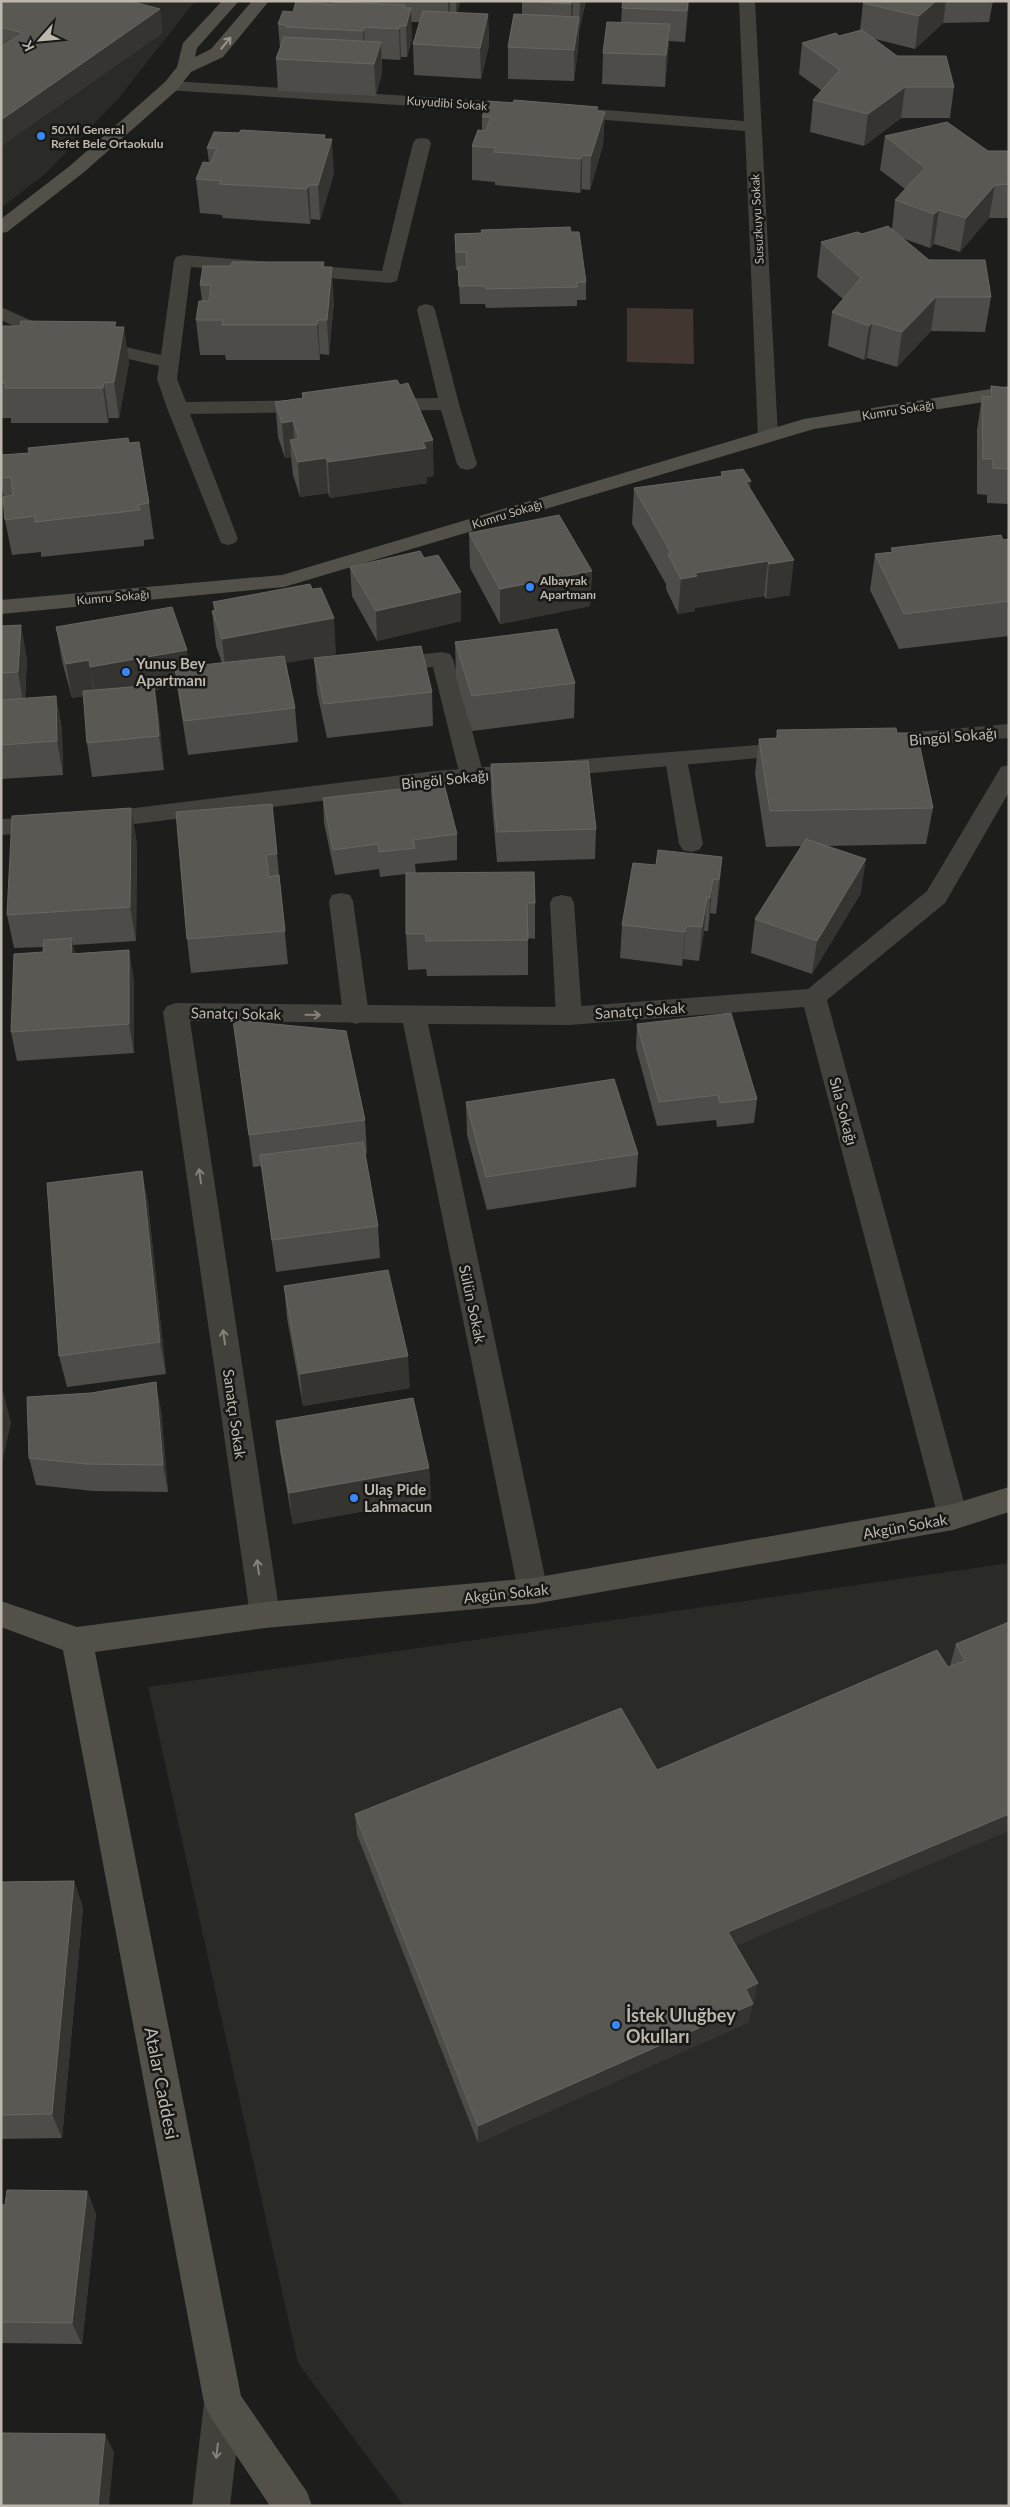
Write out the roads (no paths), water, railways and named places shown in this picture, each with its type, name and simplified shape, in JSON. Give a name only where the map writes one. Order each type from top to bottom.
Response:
[{"type":"street","points":[[186,68],[189,47],[231,1]]},
{"type":"street","points":[[1,228],[76,170],[171,86],[186,68],[217,53],[261,1]]},
{"type":"street","name":"Susuzkuyu Sokak","points":[[746,1],[768,436]]},
{"type":"street","name":"Kuyudibi Sokak","points":[[171,86],[543,110],[753,127]]},
{"type":"street","points":[[228,539],[167,379],[183,261],[390,277],[422,143]]},
{"type":"street","points":[[426,310],[449,404],[467,464]]},
{"type":"street","points":[[1,313],[52,337]]},
{"type":"street","points":[[1,327],[169,362]]},
{"type":"street","name":"Kumru Sokağı","points":[[1,607],[284,581],[811,423],[1009,392]]},
{"type":"street","points":[[362,406],[449,404]]},
{"type":"street","points":[[177,408],[332,406]]},
{"type":"street","points":[[373,667],[442,659],[472,776]]},
{"type":"street","name":"Bingöl Sokağı","points":[[858,744],[1009,731]]},
{"type":"street","name":"Bingöl Sokağı","points":[[1,827],[73,823],[472,776],[820,747]]},
{"type":"street","points":[[676,759],[691,844]]},
{"type":"street","points":[[814,997],[936,897],[1009,772]]},
{"type":"street","points":[[341,901],[356,1015]]},
{"type":"street","points":[[562,903],[569,1016]]},
{"type":"street","name":"Sanatçı Sokak","points":[[265,1615],[176,1012],[414,1016],[569,1016],[814,997]]},
{"type":"street","name":"Sıla Sokağı","points":[[814,997],[952,1518]]},
{"type":"street","name":"Sülün Sokak","points":[[414,1016],[533,1592]]},
{"type":"street","name":"Akgün Sokak","points":[[1,1614],[76,1641],[265,1615],[533,1592],[952,1518],[1009,1499]]},
{"type":"street","name":"Atalar Caddesi","points":[[76,1641],[223,2403],[293,2506]]},
{"type":"street","points":[[211,2506],[223,2403]]},
{"type":"place","name":"50.Yıl General Refet Bele Ortaokulu","points":[[41,136]]},
{"type":"place","name":"Albayrak Apartmanı","points":[[530,587]]},
{"type":"place","name":"Yunus Bey Apartmanı","points":[[126,672]]},
{"type":"place","name":"Ulaş Pide Lahmacun","points":[[354,1498]]},
{"type":"place","name":"İstek Uluğbey Okulları","points":[[616,2025]]}]
